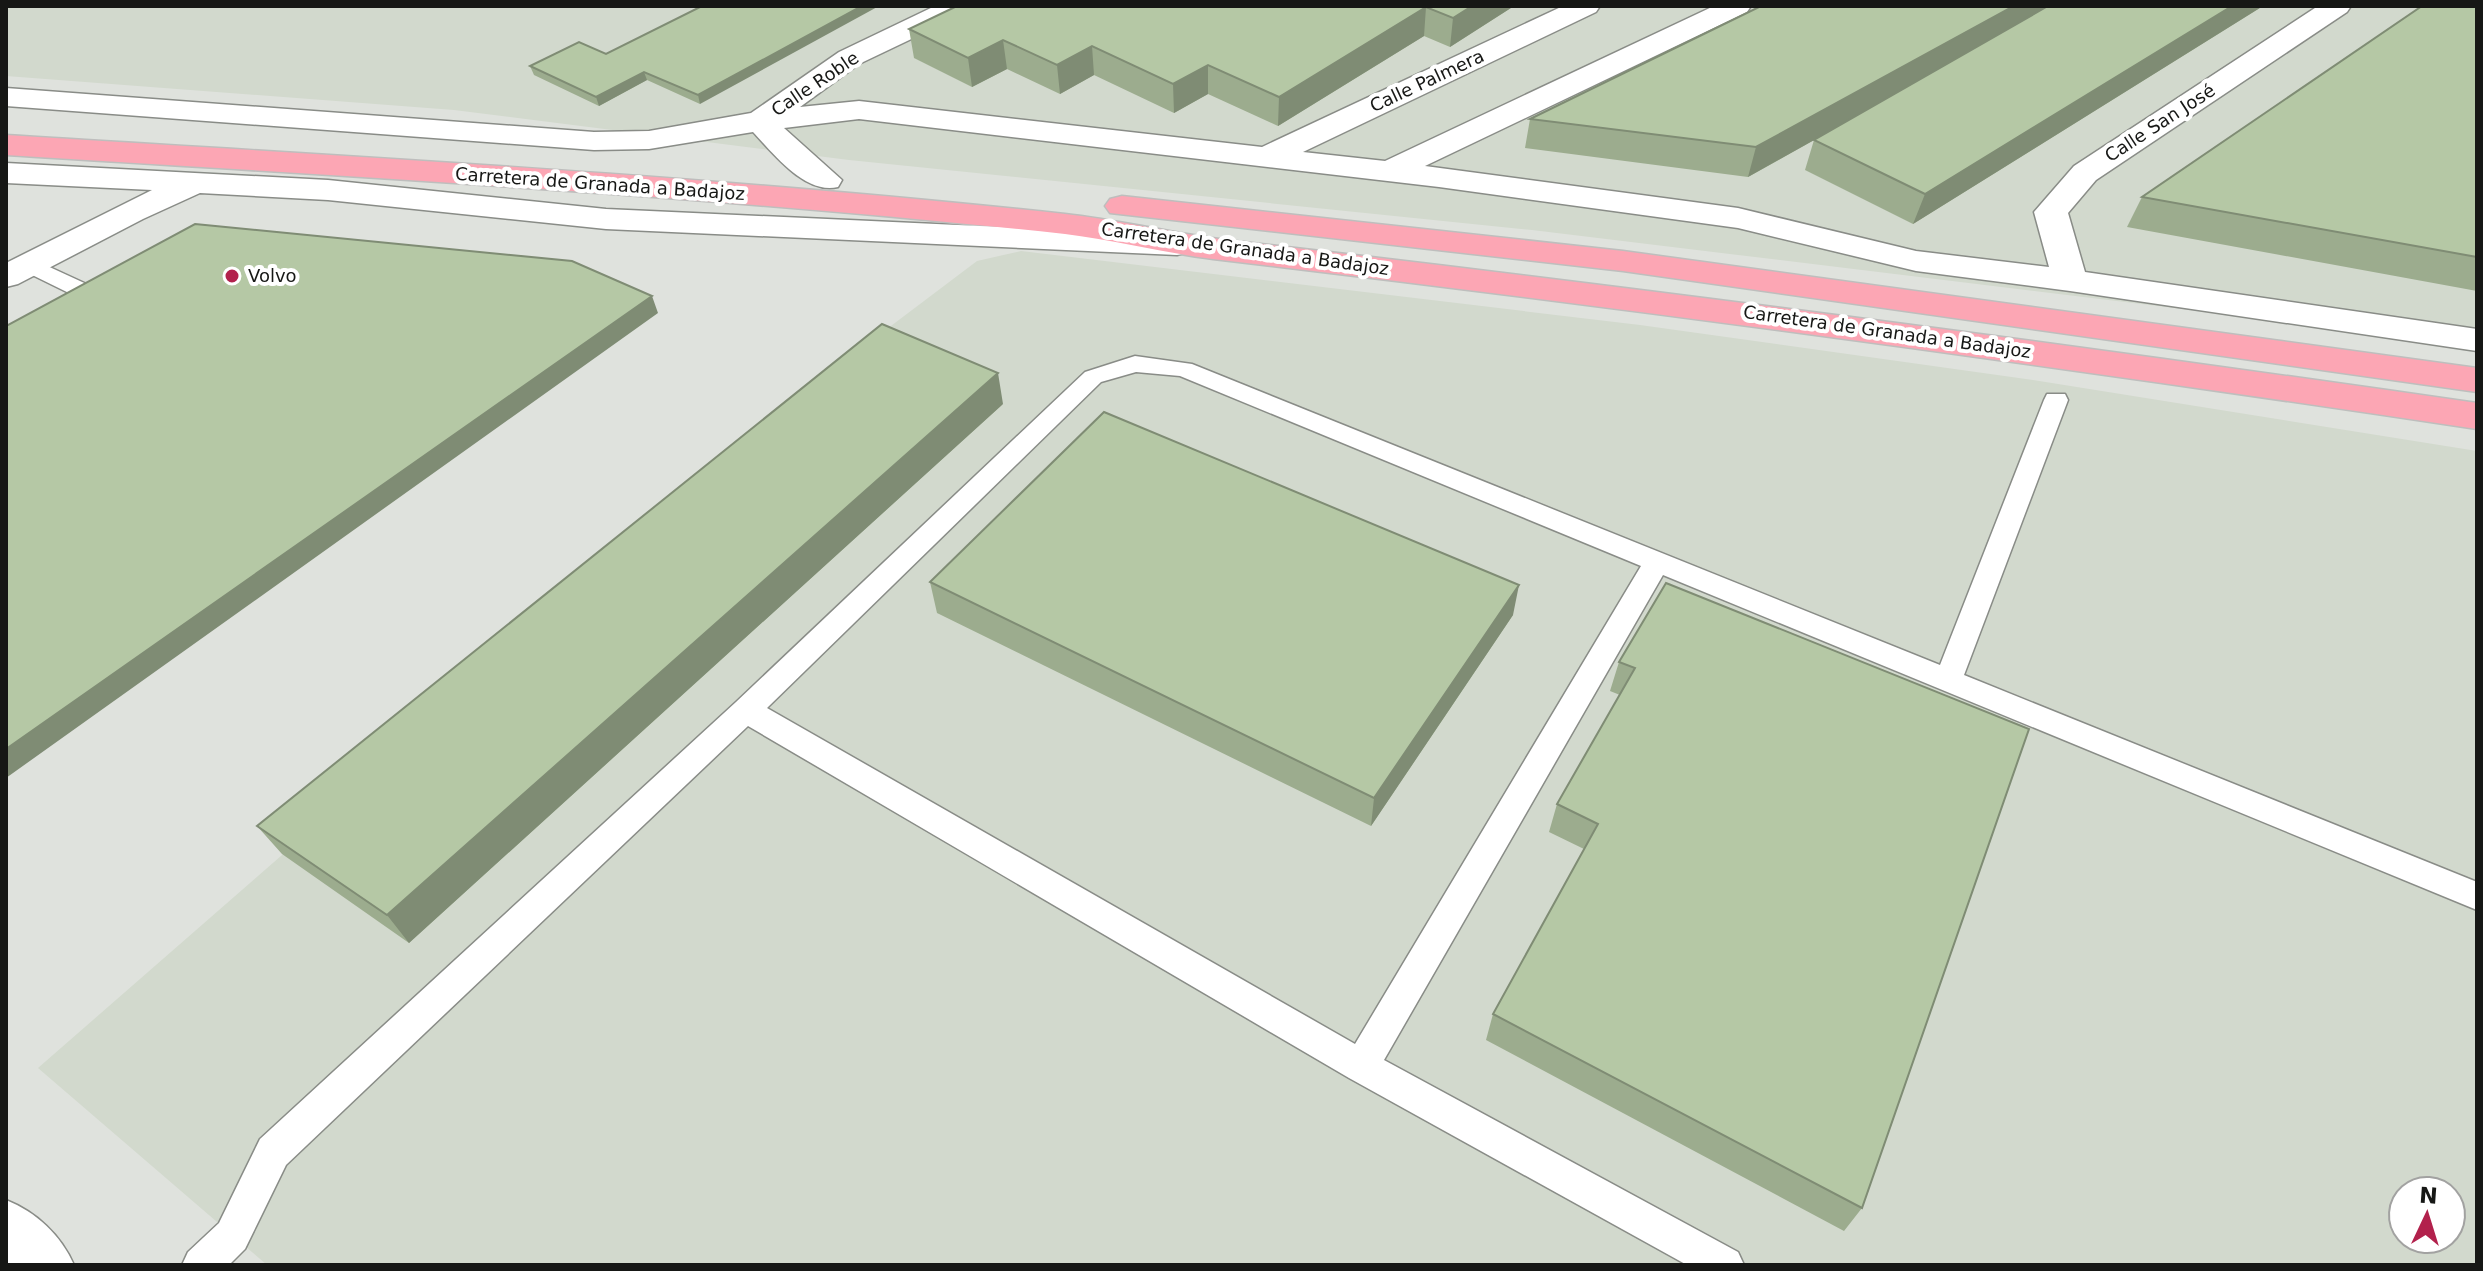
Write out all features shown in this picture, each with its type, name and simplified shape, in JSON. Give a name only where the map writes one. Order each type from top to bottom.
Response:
[{"type":"highway","name":"Carretera de Granada a Badajoz","points":[[6,131],[520,155],[1105,204],[1623,261],[2476,389]]},
{"type":"highway","name":"Carretera de Granada a Badajoz","points":[[6,145],[629,184],[1073,225],[1191,246],[1630,298],[2046,353],[2476,389]]},
{"type":"street","name":"Calle Roble","points":[[760,121],[849,58],[958,6]]},
{"type":"street","name":"Calle Palmera","points":[[1268,156],[1586,6]]},
{"type":"street","points":[[1390,171],[1492,119],[1552,95],[1737,6]]},
{"type":"street","name":"Calle San José","points":[[2070,280],[2051,212],[2085,173],[2337,6]]},
{"type":"street","points":[[1439,177],[1513,127],[1552,95]]},
{"type":"street","points":[[6,97],[594,141],[649,140],[760,121],[859,110],[1439,177],[1738,218],[1916,261],[2070,280],[2477,340]]},
{"type":"street","points":[[6,110],[423,142],[520,155]]},
{"type":"street","points":[[760,121],[787,149],[826,180]]},
{"type":"street","points":[[6,173],[328,190],[606,219],[1191,246]]},
{"type":"street","points":[[18,271],[131,212],[198,183]]},
{"type":"street","points":[[6,1229],[44,1265]]},
{"type":"lane","points":[[18,271],[85,292]]},
{"type":"lane","points":[[201,1265],[232,1236],[273,1152],[746,710],[1093,377],[1135,364],[1184,369],[2477,896]]},
{"type":"lane","points":[[1948,680],[2056,400]]},
{"type":"lane","points":[[1361,1066],[1658,561]]},
{"type":"lane","points":[[746,710],[1361,1066],[1725,1265]]},
{"type":"shaded area","points":[[6,6],[2477,6],[2477,351],[2315,325],[1532,230],[849,160],[454,110],[6,76]]},
{"type":"shaded area","points":[[1021,251],[1640,325],[2033,380],[2477,451],[2477,1265],[267,1265],[38,1068],[871,341],[977,261]]},
{"type":"building","points":[[702,6],[862,6],[698,95],[644,72],[596,97],[530,66],[579,42],[606,54]]},
{"type":"building","points":[[957,6],[1472,6],[1453,18],[1426,7],[1279,97],[1208,65],[1173,84],[1092,46],[1057,65],[1003,40],[968,58],[909,29]]},
{"type":"building","points":[[1761,6],[2014,6],[1756,147],[1530,119]]},
{"type":"building","points":[[2048,6],[2232,6],[1925,194],[1814,140]]},
{"type":"building","points":[[2422,6],[2477,6],[2477,257],[2142,197]]},
{"type":"building","points":[[195,224],[572,261],[652,296],[6,749],[6,326]]},
{"type":"building","points":[[882,324],[998,373],[387,915],[257,826]]},
{"type":"building","points":[[1104,412],[1519,585],[1374,798],[930,582]]},
{"type":"building","points":[[1666,583],[2029,729],[1862,1208],[1493,1014],[1598,824],[1557,804],[1635,668],[1619,662]]},
{"type":"place","name":"Volvo","points":[[232,276]]}]
